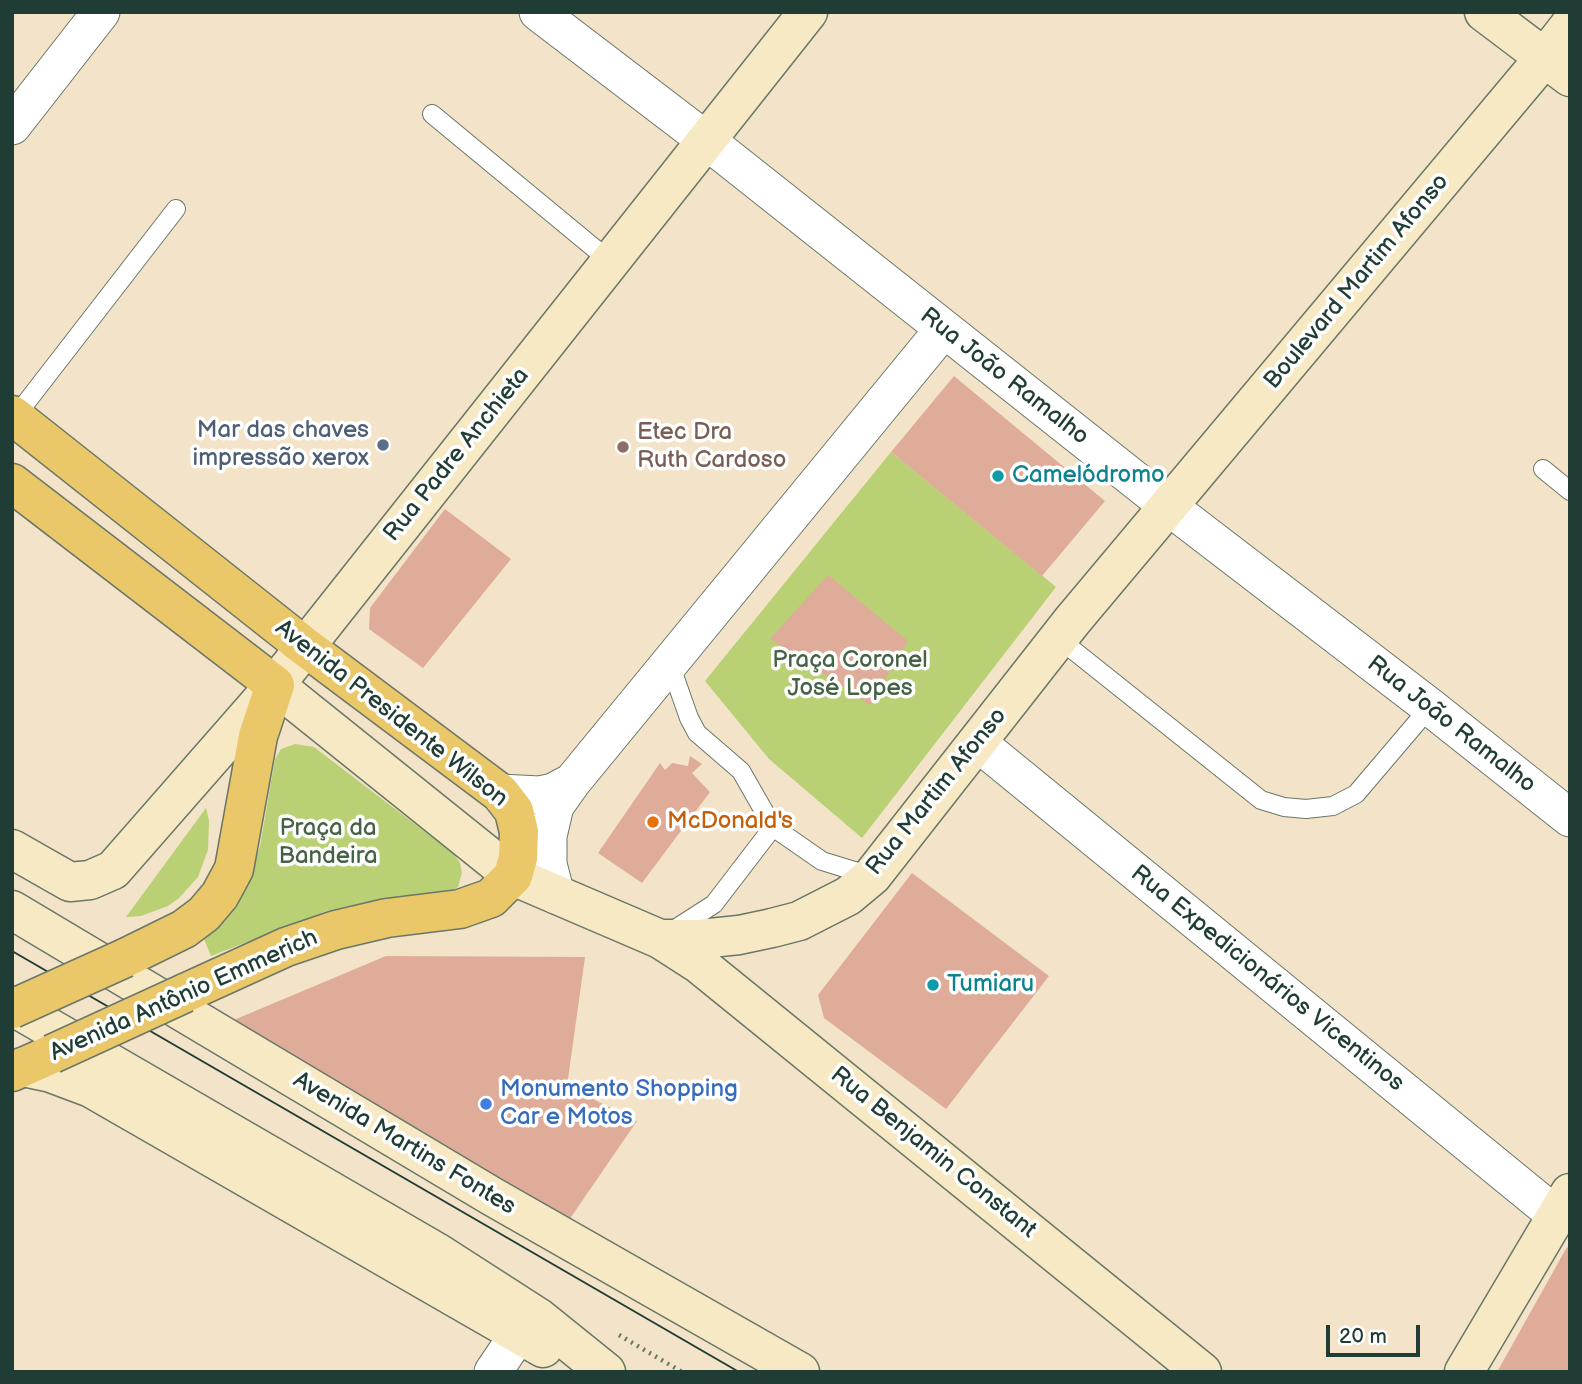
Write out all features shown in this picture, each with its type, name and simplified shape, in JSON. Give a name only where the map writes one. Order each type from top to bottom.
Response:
[{"type":"main road","name":"Rua Padre Anchieta","points":[[12,849],[70,882],[90,880],[113,870],[275,685],[808,12]]},
{"type":"main road","points":[[1484,12],[1558,67],[1570,25]]},
{"type":"main road","name":"Boulevard Martim Afonso","points":[[1168,506],[1558,67]]},
{"type":"main road","name":"Avenida Presidente Wilson","points":[[12,483],[275,685],[513,876],[518,858],[519,832],[514,811],[500,793],[304,646],[14,416]]},
{"type":"main road","name":"Rua Martim Afonso","points":[[513,876],[660,939],[739,935],[799,921],[848,896],[872,876],[1058,638],[1168,506]]},
{"type":"main road","points":[[12,1007],[184,929],[204,914],[220,895],[234,869],[258,736],[275,685]]},
{"type":"main road","name":"Avenida Antônio Emmerich","points":[[29,1064],[286,947],[336,930],[387,918],[460,909],[491,898],[513,876]]},
{"type":"main road","name":"Avenida Martins Fontes","points":[[12,910],[505,1204],[800,1372]]},
{"type":"main road","name":"Rua Benjamin Constant","points":[[660,939],[710,973],[1202,1372]]},
{"type":"main road","points":[[12,1007],[438,1253],[539,1318],[606,1372]]},
{"type":"main road","points":[[29,1064],[90,1088],[517,1335],[587,1372]]},
{"type":"main road","points":[[1464,1372],[1563,1204]]},
{"type":"street","points":[[12,126],[101,12]]},
{"type":"street","name":"Rua João Ramalho","points":[[538,12],[708,141],[943,330],[1570,818]]},
{"type":"street","points":[[556,895],[548,864],[548,835],[555,806],[943,330]]},
{"type":"street","name":"Rua Expedicionários Vicentinos","points":[[978,743],[1563,1204]]},
{"type":"street","points":[[500,793],[539,795],[553,792],[572,782]]},
{"type":"street","points":[[493,1372],[517,1335]]},
{"type":"lane","points":[[432,114],[611,262]]},
{"type":"lane","points":[[14,416],[176,209]]},
{"type":"lane","points":[[1543,469],[1570,491]]},
{"type":"lane","points":[[1058,638],[1261,800],[1284,807],[1306,809],[1333,806],[1356,794],[1430,707]]},
{"type":"lane","points":[[670,664],[697,733],[741,771],[773,827],[821,861],[872,876]]},
{"type":"lane","points":[[660,939],[714,904],[773,827]]},
{"type":"green space","name":"Praça Coronel José Lopes","points":[[891,452],[1056,587],[862,838],[769,759],[705,681]]},
{"type":"green space","name":"Praça da Bandeira","points":[[295,744],[314,747],[454,854],[462,873],[458,887],[449,893],[363,903],[327,911],[211,956],[204,939],[215,929],[250,879],[260,846],[275,759],[281,749]]},
{"type":"green space","name":"Praça da Bandeira","points":[[206,808],[209,821],[208,850],[198,877],[168,906],[141,916],[126,917]]},
{"type":"building","name":"Camelódromo","points":[[954,376],[1105,501],[1042,576],[891,452]]},
{"type":"building","points":[[445,509],[511,559],[423,668],[369,629],[370,608]]},
{"type":"building","points":[[828,575],[908,641],[870,705],[770,639]]},
{"type":"building","name":"McDonald's","points":[[690,756],[702,764],[692,773],[710,792],[642,883],[598,853],[660,763],[665,770],[672,763],[688,766]]},
{"type":"building","name":"Tumiaru","points":[[912,873],[1049,976],[946,1109],[824,1018],[818,995]]},
{"type":"building","name":"Monumento Shopping Car e Motos","points":[[386,956],[585,957],[567,1086],[637,1121],[569,1220],[229,1022]]},
{"type":"building","points":[[1567,1247],[1570,1249],[1570,1372],[1497,1372]]},
{"type":"tram line","points":[[12,951],[739,1372]]},
{"type":"place","name":"Mar das chaves impressão xerox","points":[[383,445]]},
{"type":"place","name":"Etec Dra Ruth Cardoso","points":[[623,447]]},
{"type":"place","name":"Camelódromo","points":[[998,476]]},
{"type":"place","name":"McDonald's","points":[[653,822]]},
{"type":"place","name":"Tumiaru","points":[[933,985]]},
{"type":"place","name":"Monumento Shopping Car e Motos","points":[[486,1104]]}]
